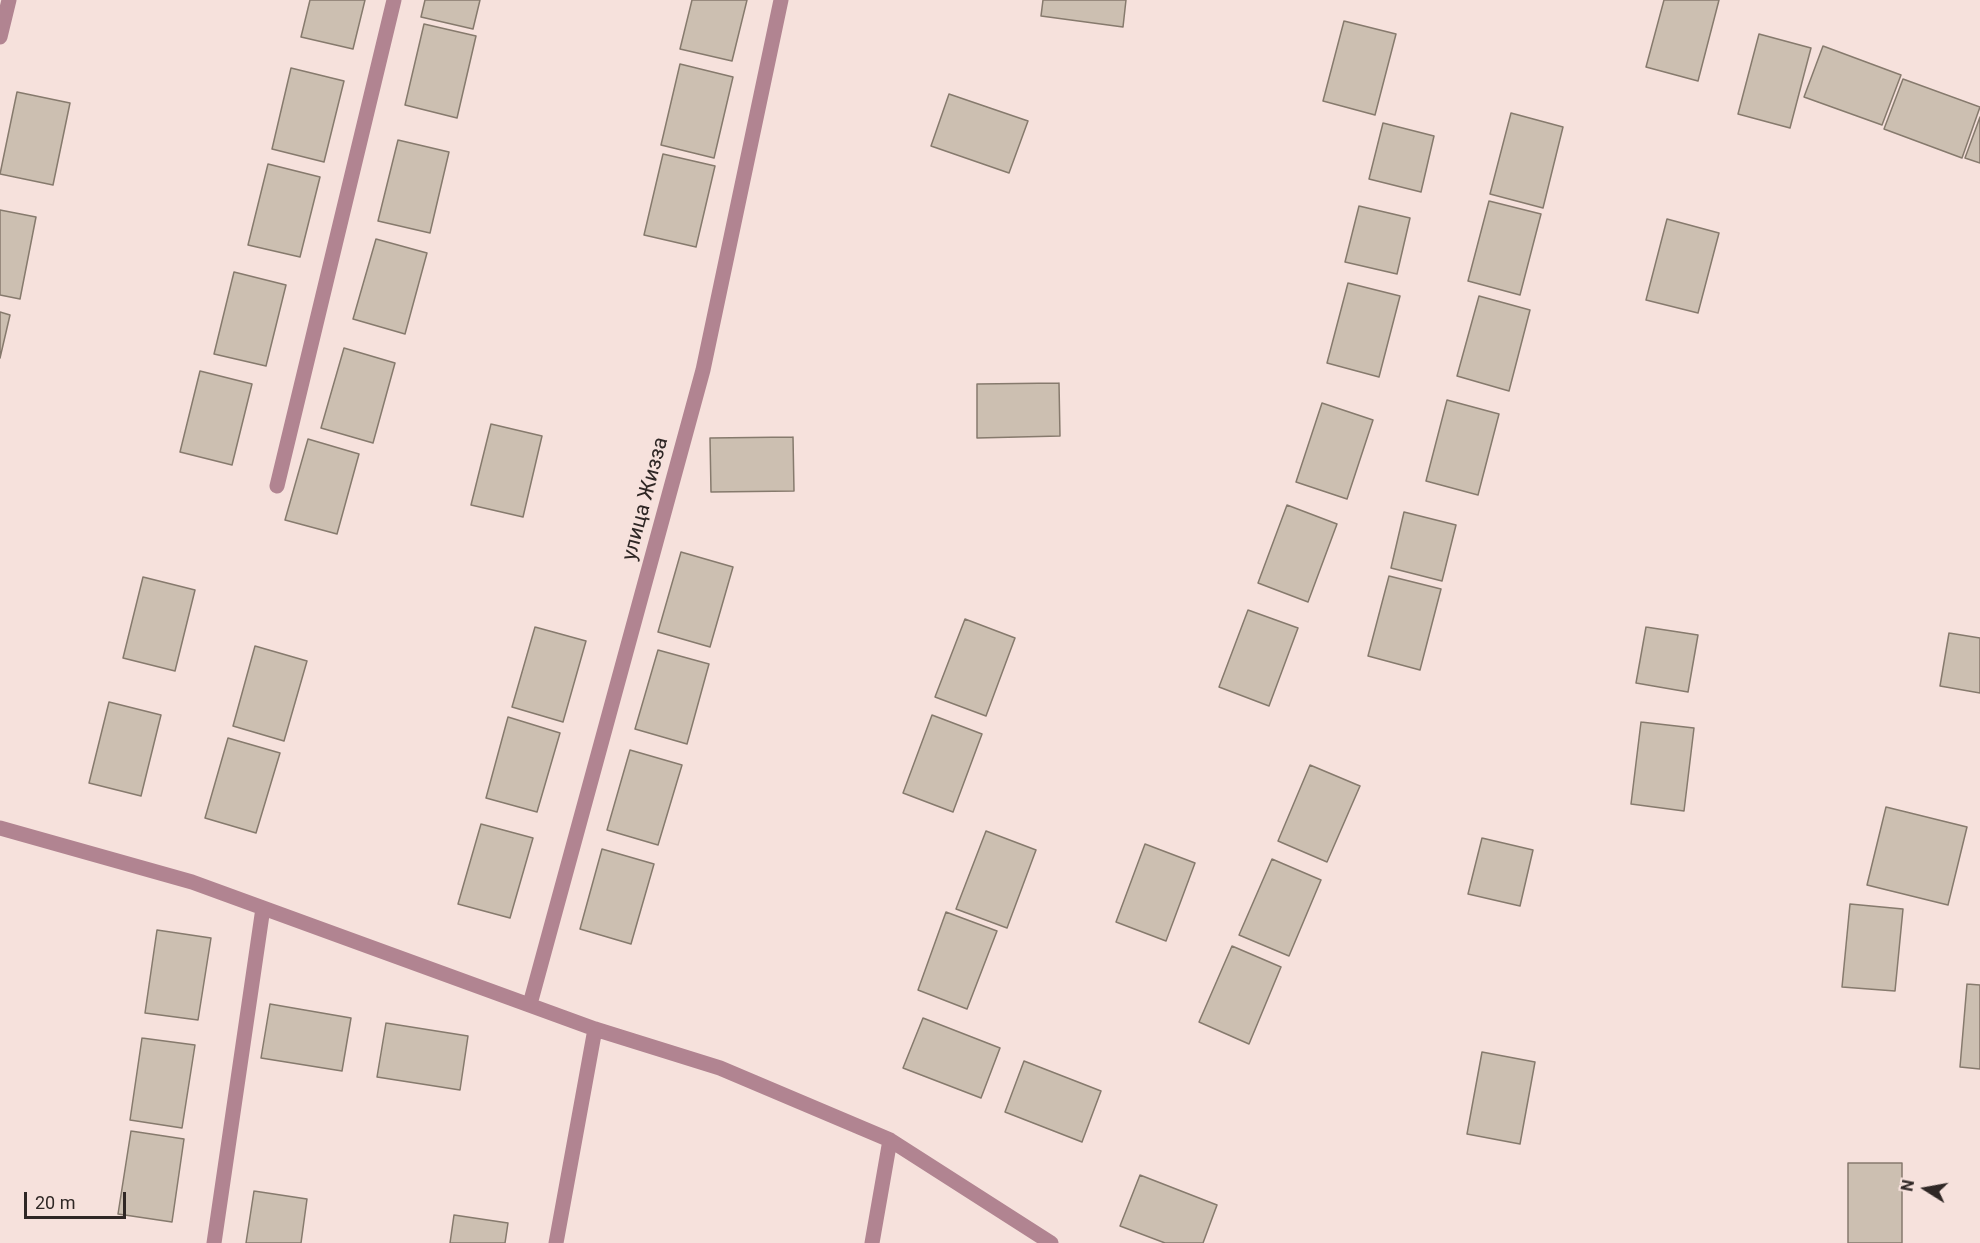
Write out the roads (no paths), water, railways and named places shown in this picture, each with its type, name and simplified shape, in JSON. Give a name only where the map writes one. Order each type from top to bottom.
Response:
[{"type":"street","points":[[0,37],[9,0]]},
{"type":"street","points":[[277,486],[394,0]]},
{"type":"street","name":"улица Жизза","points":[[530,1005],[703,370],[782,0]]},
{"type":"street","points":[[0,828],[192,882],[595,1029],[720,1068],[890,1140],[1051,1243]]},
{"type":"street","points":[[214,1243],[263,908]]},
{"type":"street","points":[[556,1243],[595,1029]]},
{"type":"street","points":[[872,1243],[890,1140]]}]
